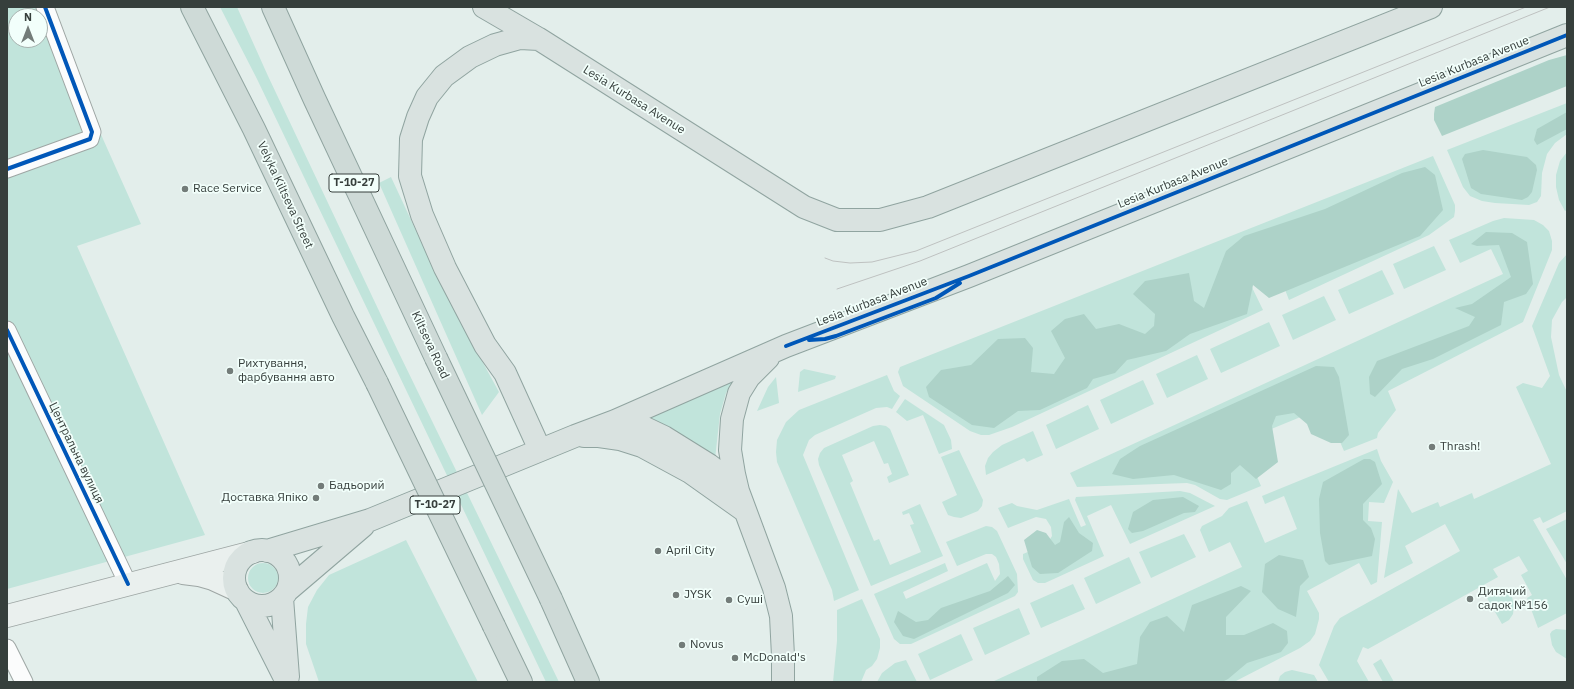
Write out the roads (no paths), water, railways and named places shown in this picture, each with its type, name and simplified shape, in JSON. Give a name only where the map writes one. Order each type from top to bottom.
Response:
[{"type":"highway","name":"Velyka Kiltseva Street","points":[[192,7],[254,129],[343,316],[522,682]]},
{"type":"highway","name":"Kiltseva Road","points":[[273,7],[314,98],[588,682]]},
{"type":"main road","name":"Lesia Kurbasa Avenue","points":[[484,7],[539,39],[804,207],[837,220],[880,220],[928,207],[1431,7]]},
{"type":"main road","name":"Lesia Kurbasa Avenue","points":[[370,520],[540,450],[615,421],[793,343],[969,276],[1567,35]]},
{"type":"main road","points":[[539,39],[520,38],[495,45],[470,57],[444,76],[427,97],[418,117],[411,139],[410,176],[422,215],[445,268],[486,345],[505,373],[540,450]]},
{"type":"main road","points":[[783,677],[781,616],[774,588],[742,501],[734,474],[730,450],[732,419],[739,393],[749,377],[761,364],[793,343]]},
{"type":"main road","points":[[615,421],[643,427],[664,437],[709,465],[726,478],[742,501]]},
{"type":"main road","points":[[575,436],[599,436],[620,439],[642,446],[742,501]]},
{"type":"main road","points":[[175,572],[199,575],[213,579],[253,605],[260,606],[276,603],[370,520]]},
{"type":"main road","points":[[288,682],[234,581],[237,568],[245,557],[370,520]]},
{"type":"main road","points":[[7,616],[175,572],[260,552],[275,554],[287,565],[290,581],[285,594],[288,682]]},
{"type":"street","points":[[7,168],[90,139],[92,132],[45,7]]},
{"type":"street","name":"Центральна вулиця","points":[[7,330],[128,584]]},
{"type":"street","points":[[7,648],[24,682]]},
{"type":"tram line","points":[[825,258],[833,261],[850,263],[872,262],[916,251],[1526,7]]},
{"type":"tram line","points":[[837,289],[920,261],[1550,7]]},
{"type":"place","name":"Race Service","points":[[185,189]]},
{"type":"place","name":"Рихтування, фарбування авто","points":[[230,371]]},
{"type":"place","name":"Thrash!","points":[[1432,447]]},
{"type":"place","name":"Бадьорий","points":[[321,486]]},
{"type":"place","name":"Доставка Япіко","points":[[316,498]]},
{"type":"place","name":"April City","points":[[658,551]]},
{"type":"place","name":"JYSK","points":[[676,595]]},
{"type":"place","name":"Дитячий садок №156","points":[[1470,599]]},
{"type":"place","name":"Суші","points":[[729,600]]},
{"type":"place","name":"Novus","points":[[682,645]]},
{"type":"place","name":"McDonald's","points":[[735,658]]}]
